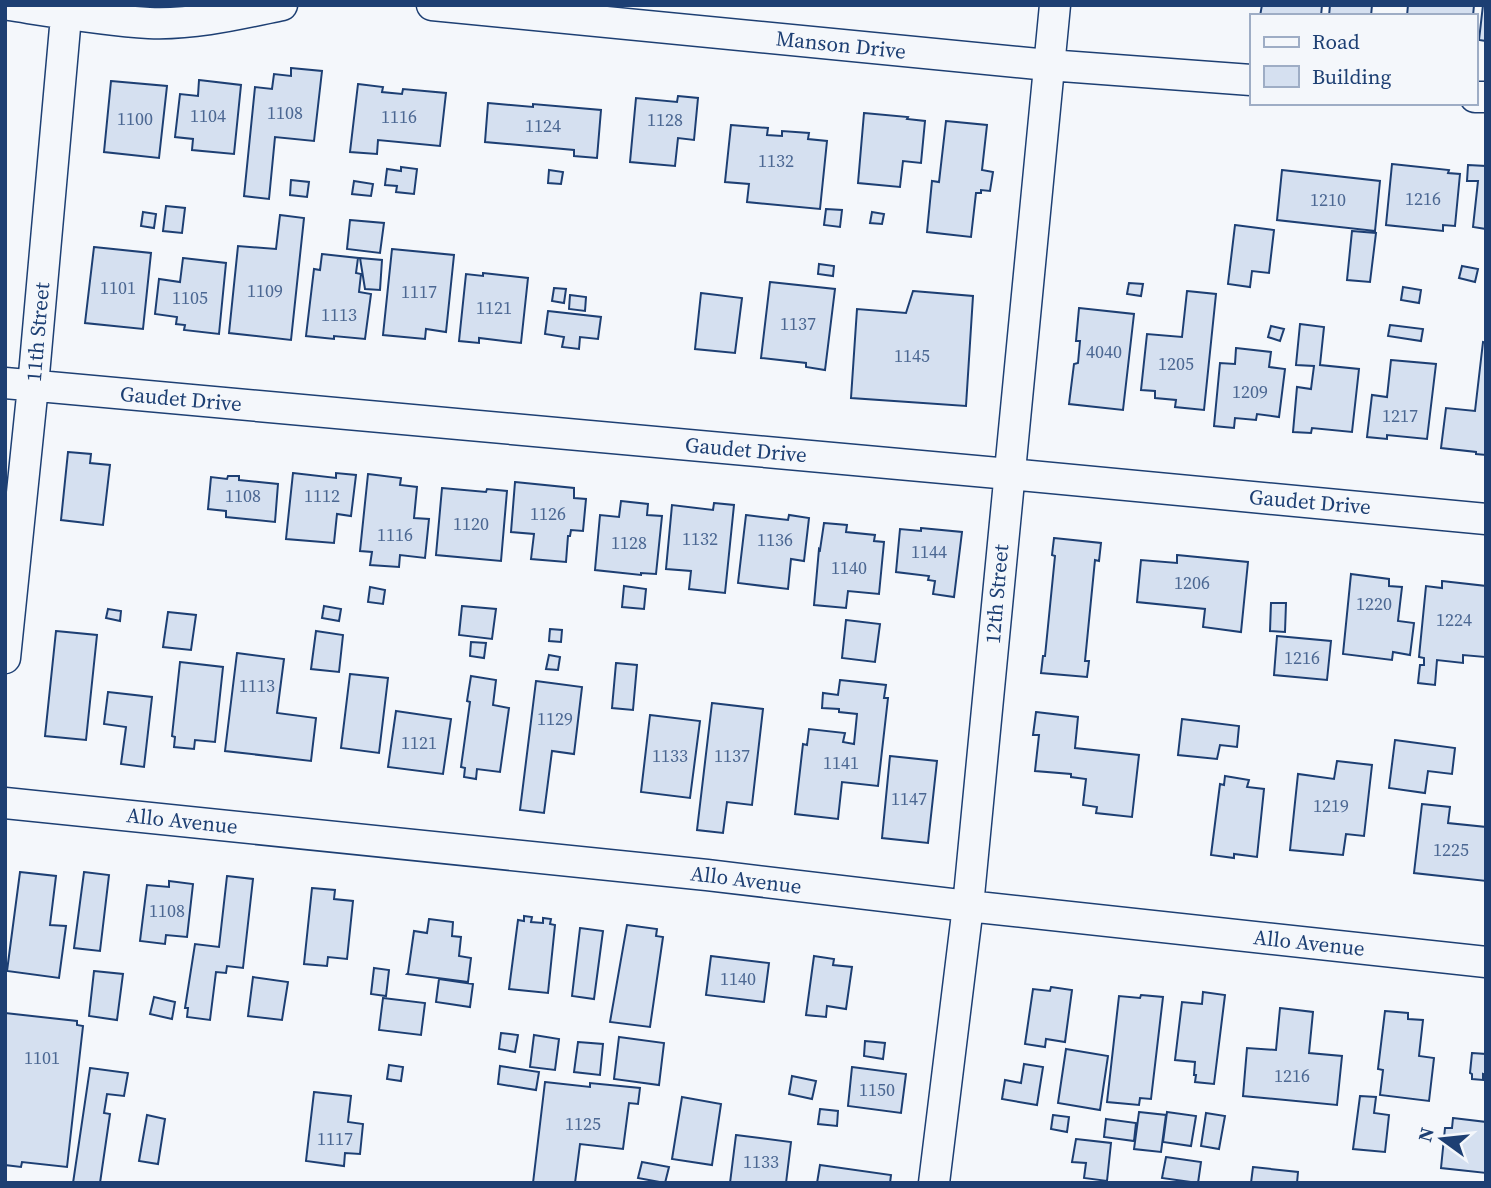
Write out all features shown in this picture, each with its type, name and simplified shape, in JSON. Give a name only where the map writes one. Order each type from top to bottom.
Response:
[{"type":"street","points":[[9,5],[67,10],[150,23],[192,21],[282,5]]},
{"type":"street","name":"Manson Drive","points":[[432,5],[1048,65],[1250,80]]},
{"type":"street","name":"12th Street","points":[[934,1183],[968,906],[1055,5]]},
{"type":"street","name":"11th Street","points":[[5,657],[19,385],[67,10]]},
{"type":"street","name":"Gaudet Drive","points":[[19,385],[1486,519]]},
{"type":"street","name":"Allo Avenue","points":[[5,803],[706,875],[1486,962]]},
{"type":"building","points":[[1262,5],[1322,5],[1321,14],[1260,14]]},
{"type":"building","points":[[1330,5],[1372,5],[1371,14],[1329,14]]},
{"type":"building","points":[[1408,5],[1474,5],[1473,14],[1407,14]]},
{"type":"building","points":[[1483,5],[1486,5],[1486,41],[1479,40]]},
{"type":"building","points":[[291,68],[322,71],[314,141],[275,137],[269,199],[244,196],[255,87],[272,89],[274,74],[291,76]]},
{"type":"building","points":[[199,80],[241,85],[234,154],[192,150],[193,139],[175,137],[180,94],[198,96]]},
{"type":"building","points":[[111,81],[167,86],[159,158],[104,152]]},
{"type":"building","points":[[358,84],[383,87],[382,92],[402,94],[403,89],[446,93],[440,146],[378,140],[377,154],[350,152]]},
{"type":"building","points":[[678,96],[698,98],[694,140],[678,138],[675,166],[630,162],[636,98],[677,102]]},
{"type":"building","points":[[488,103],[601,110],[597,158],[574,156],[574,150],[485,142]]},
{"type":"building","points":[[864,113],[925,121],[921,163],[903,161],[900,187],[858,183]]},
{"type":"building","points":[[946,121],[987,125],[982,170],[993,172],[990,191],[981,190],[981,193],[976,193],[971,237],[927,232],[932,181],[939,182]]},
{"type":"building","points":[[731,125],[768,128],[767,135],[782,136],[782,131],[809,133],[808,139],[827,141],[820,209],[747,202],[749,184],[725,182]]},
{"type":"building","points":[[1392,164],[1449,170],[1448,173],[1460,174],[1455,226],[1443,225],[1443,231],[1386,225]]},
{"type":"building","points":[[1468,165],[1486,166],[1486,229],[1473,227],[1478,181],[1467,181]]},
{"type":"building","points":[[401,167],[417,169],[414,194],[396,192],[397,186],[385,185],[387,169],[401,171]]},
{"type":"building","points":[[549,170],[563,172],[561,184],[548,183]]},
{"type":"building","points":[[1282,170],[1380,181],[1375,231],[1277,220]]},
{"type":"building","points":[[291,180],[309,182],[307,197],[290,195]]},
{"type":"building","points":[[354,181],[373,184],[371,196],[352,194]]},
{"type":"building","points":[[166,206],[185,208],[182,233],[163,231]]},
{"type":"building","points":[[826,209],[842,210],[840,227],[824,225]]},
{"type":"building","points":[[143,212],[156,214],[154,228],[141,226]]},
{"type":"building","points":[[872,212],[884,214],[882,224],[870,223]]},
{"type":"building","points":[[280,215],[304,218],[291,340],[229,333],[238,246],[276,249]]},
{"type":"building","points":[[350,220],[384,223],[380,253],[347,249]]},
{"type":"building","points":[[1235,225],[1274,230],[1269,273],[1252,271],[1250,287],[1228,284]]},
{"type":"building","points":[[1352,231],[1376,233],[1370,282],[1347,280]]},
{"type":"building","points":[[94,247],[151,253],[143,329],[85,323]]},
{"type":"building","points":[[392,249],[454,255],[446,332],[426,329],[425,339],[383,335]]},
{"type":"building","points":[[322,254],[358,258],[356,273],[361,274],[359,292],[371,294],[365,339],[306,336],[314,269],[320,270]]},
{"type":"building","points":[[183,258],[226,263],[219,334],[184,330],[185,325],[176,324],[177,317],[155,314],[159,279],[180,282]]},
{"type":"building","points":[[360,258],[382,260],[380,290],[365,289]]},
{"type":"building","points":[[819,264],[834,266],[833,276],[818,274]]},
{"type":"building","points":[[1462,266],[1478,269],[1475,282],[1459,278]]},
{"type":"building","points":[[483,273],[528,278],[521,343],[479,338],[479,343],[459,341],[466,274],[483,276]]},
{"type":"building","points":[[770,282],[835,289],[825,370],[806,367],[806,363],[761,358]]},
{"type":"building","points":[[1129,283],[1143,284],[1141,296],[1127,294]]},
{"type":"building","points":[[1403,287],[1421,290],[1419,303],[1401,300]]},
{"type":"building","points":[[554,288],[566,289],[564,303],[552,301]]},
{"type":"building","points":[[913,291],[973,296],[966,406],[851,398],[857,309],[906,313]]},
{"type":"building","points":[[1187,291],[1216,294],[1204,410],[1175,407],[1176,400],[1155,398],[1155,391],[1141,390],[1147,334],[1182,337]]},
{"type":"building","points":[[701,293],[742,298],[735,353],[695,349]]},
{"type":"building","points":[[570,295],[586,297],[585,311],[569,309]]},
{"type":"building","points":[[1079,308],[1134,314],[1123,410],[1069,404],[1074,364],[1078,363],[1080,341],[1076,341]]},
{"type":"building","points":[[548,311],[601,317],[598,339],[580,337],[579,349],[562,347],[564,337],[545,334]]},
{"type":"building","points":[[1300,324],[1324,327],[1320,365],[1359,369],[1352,432],[1312,428],[1311,433],[1293,432],[1297,387],[1311,389],[1314,366],[1296,365]]},
{"type":"building","points":[[1390,325],[1423,329],[1421,341],[1388,336]]},
{"type":"building","points":[[1271,326],[1284,329],[1280,341],[1268,337]]},
{"type":"building","points":[[1483,342],[1486,343],[1486,455],[1441,448],[1446,408],[1475,411]]},
{"type":"building","points":[[1236,348],[1271,352],[1269,367],[1285,369],[1279,417],[1257,414],[1256,420],[1235,418],[1234,428],[1214,426],[1220,363],[1235,364]]},
{"type":"building","points":[[1391,360],[1436,364],[1427,439],[1387,435],[1387,439],[1367,437],[1372,395],[1387,397]]},
{"type":"building","points":[[68,452],[91,454],[90,463],[110,465],[103,525],[61,520]]},
{"type":"building","points":[[293,473],[336,478],[336,473],[356,475],[351,516],[337,514],[334,543],[286,539]]},
{"type":"building","points":[[368,474],[401,478],[400,485],[417,487],[414,518],[429,519],[425,558],[400,555],[399,567],[370,565],[372,552],[360,551]]},
{"type":"building","points":[[228,476],[239,476],[239,480],[278,484],[275,522],[226,517],[226,511],[208,509],[211,477],[227,479]]},
{"type":"building","points":[[515,482],[574,488],[574,498],[586,499],[583,531],[571,530],[566,562],[531,559],[534,534],[511,532]]},
{"type":"building","points":[[442,488],[507,491],[501,561],[436,555]]},
{"type":"building","points":[[621,501],[648,504],[647,515],[662,516],[656,574],[595,570],[600,515],[619,517]]},
{"type":"building","points":[[714,503],[734,505],[725,593],[689,589],[691,571],[666,569],[672,505],[713,510]]},
{"type":"building","points":[[746,515],[788,520],[789,515],[809,518],[804,561],[791,559],[788,589],[738,583]]},
{"type":"building","points":[[824,523],[847,525],[846,532],[875,535],[874,541],[884,542],[879,594],[848,591],[846,608],[814,605]]},
{"type":"building","points":[[921,528],[962,532],[954,597],[933,594],[935,581],[928,580],[929,576],[896,572],[900,529],[921,531]]},
{"type":"building","points":[[1054,538],[1101,543],[1099,561],[1095,560],[1085,661],[1089,661],[1087,677],[1041,673],[1055,556],[1052,555]]},
{"type":"building","points":[[1177,555],[1248,562],[1241,632],[1203,627],[1205,609],[1137,602],[1141,560],[1177,563]]},
{"type":"building","points":[[1351,574],[1389,579],[1389,586],[1402,587],[1398,621],[1414,623],[1410,655],[1393,652],[1392,660],[1343,654]]},
{"type":"building","points":[[1442,581],[1486,586],[1485,657],[1463,655],[1463,663],[1437,660],[1435,685],[1418,683],[1420,665],[1424,665],[1424,658],[1419,657],[1426,586],[1442,588]]},
{"type":"building","points":[[624,586],[646,589],[644,609],[622,607]]},
{"type":"building","points":[[370,587],[385,590],[383,604],[368,602]]},
{"type":"building","points":[[1271,603],[1286,603],[1285,632],[1270,631]]},
{"type":"building","points":[[324,606],[341,609],[339,621],[322,618]]},
{"type":"building","points":[[462,606],[496,609],[492,639],[459,635]]},
{"type":"building","points":[[108,609],[121,611],[120,621],[106,618]]},
{"type":"building","points":[[168,612],[196,615],[191,650],[163,647]]},
{"type":"building","points":[[846,620],[880,624],[875,662],[842,658]]},
{"type":"building","points":[[550,629],[562,630],[561,642],[549,641]]},
{"type":"building","points":[[56,631],[97,635],[86,740],[45,736]]},
{"type":"building","points":[[316,631],[343,635],[339,672],[311,669]]},
{"type":"building","points":[[1277,636],[1331,641],[1327,680],[1274,675]]},
{"type":"building","points":[[471,642],[486,643],[484,658],[470,656]]},
{"type":"building","points":[[237,653],[284,659],[277,713],[316,718],[311,761],[225,751]]},
{"type":"building","points":[[549,655],[560,657],[558,670],[546,669]]},
{"type":"building","points":[[180,662],[223,667],[215,742],[195,740],[194,749],[174,747],[175,737],[172,736]]},
{"type":"building","points":[[616,663],[637,665],[633,710],[612,708]]},
{"type":"building","points":[[350,674],[388,678],[379,753],[341,748]]},
{"type":"building","points":[[471,676],[496,680],[493,705],[509,708],[500,772],[477,769],[476,779],[464,777],[465,768],[461,767]]},
{"type":"building","points":[[840,680],[886,685],[884,698],[888,698],[878,786],[842,782],[838,819],[795,814],[803,744],[807,745],[809,729],[845,733],[843,742],[854,744],[857,714],[822,708],[823,693],[838,695]]},
{"type":"building","points":[[536,681],[582,687],[574,754],[552,751],[544,813],[520,810]]},
{"type":"building","points":[[108,692],[152,697],[144,767],[121,764],[126,727],[104,724]]},
{"type":"building","points":[[712,703],[763,709],[752,805],[727,802],[723,833],[697,830]]},
{"type":"building","points":[[396,711],[451,719],[443,774],[388,767]]},
{"type":"building","points":[[1036,712],[1078,717],[1075,748],[1139,755],[1132,817],[1096,813],[1097,807],[1083,805],[1086,779],[1071,777],[1071,774],[1035,771],[1039,735],[1033,735]]},
{"type":"building","points":[[650,715],[700,721],[690,798],[641,792]]},
{"type":"building","points":[[1182,719],[1239,726],[1237,747],[1220,745],[1217,759],[1178,755]]},
{"type":"building","points":[[1395,740],[1455,748],[1452,774],[1428,771],[1425,793],[1389,788]]},
{"type":"building","points":[[890,756],[937,761],[928,843],[882,838]]},
{"type":"building","points":[[1337,761],[1372,765],[1364,836],[1346,834],[1343,855],[1290,850],[1298,774],[1334,779]]},
{"type":"building","points":[[1225,776],[1249,780],[1247,787],[1264,789],[1257,857],[1211,855],[1220,784],[1224,785]]},
{"type":"building","points":[[1422,804],[1450,807],[1448,823],[1486,827],[1486,881],[1414,873]]},
{"type":"building","points":[[20,872],[56,876],[50,925],[66,926],[59,978],[7,971]]},
{"type":"building","points":[[84,872],[109,875],[100,951],[74,948]]},
{"type":"building","points":[[227,876],[253,879],[243,968],[227,966],[226,973],[216,972],[210,1020],[187,1017],[188,1008],[185,1008],[195,944],[219,947]]},
{"type":"building","points":[[169,881],[193,884],[187,937],[166,935],[165,944],[140,941],[147,885],[169,887]]},
{"type":"building","points":[[312,888],[335,890],[334,899],[353,901],[347,959],[328,957],[327,966],[304,964]]},
{"type":"building","points":[[524,916],[532,917],[531,922],[543,923],[543,918],[551,919],[550,924],[555,925],[548,993],[509,989],[518,920],[524,921]]},
{"type":"building","points":[[429,919],[453,922],[452,936],[461,937],[459,956],[471,958],[468,982],[407,974],[414,931],[427,933]]},
{"type":"building","points":[[627,925],[657,929],[656,936],[663,937],[650,1027],[610,1022]]},
{"type":"building","points":[[580,928],[603,931],[594,999],[572,996]]},
{"type":"building","points":[[711,956],[769,963],[764,1002],[706,995]]},
{"type":"building","points":[[814,956],[834,959],[833,965],[852,967],[846,1009],[827,1006],[826,1017],[806,1015]]},
{"type":"building","points":[[374,968],[389,970],[386,996],[371,994]]},
{"type":"building","points":[[94,971],[123,974],[117,1020],[89,1016]]},
{"type":"building","points":[[253,977],[288,982],[282,1020],[248,1016]]},
{"type":"building","points":[[439,979],[473,984],[470,1007],[436,1002]]},
{"type":"building","points":[[1051,987],[1072,990],[1065,1042],[1046,1039],[1045,1047],[1025,1044],[1033,989],[1050,991]]},
{"type":"building","points":[[1203,992],[1225,995],[1214,1084],[1195,1082],[1195,1062],[1175,1060],[1182,1002],[1202,1004]]},
{"type":"building","points":[[1141,995],[1163,997],[1151,1099],[1140,1098],[1139,1105],[1107,1102],[1119,996],[1140,998]]},
{"type":"building","points":[[154,997],[175,1002],[172,1019],[150,1014]]},
{"type":"building","points":[[383,998],[425,1003],[421,1035],[379,1030]]},
{"type":"building","points":[[1280,1008],[1313,1012],[1309,1053],[1342,1056],[1337,1105],[1243,1096],[1247,1048],[1276,1050]]},
{"type":"building","points":[[1385,1011],[1408,1013],[1408,1019],[1423,1020],[1419,1056],[1434,1058],[1429,1101],[1380,1095],[1383,1070],[1378,1069]]},
{"type":"building","points":[[5,1013],[77,1021],[77,1025],[83,1026],[67,1167],[22,1162],[21,1167],[5,1165]]},
{"type":"building","points":[[501,1033],[518,1035],[515,1052],[499,1049]]},
{"type":"building","points":[[534,1035],[559,1039],[555,1070],[530,1067]]},
{"type":"building","points":[[619,1037],[664,1043],[659,1085],[614,1079]]},
{"type":"building","points":[[865,1041],[885,1043],[883,1059],[864,1056]]},
{"type":"building","points":[[578,1042],[603,1044],[600,1075],[574,1072]]},
{"type":"building","points":[[1066,1049],[1108,1056],[1100,1110],[1058,1103]]},
{"type":"building","points":[[1472,1053],[1486,1054],[1486,1075],[1483,1074],[1483,1080],[1472,1079]]},
{"type":"building","points":[[1024,1064],[1043,1067],[1037,1105],[1002,1099],[1005,1080],[1021,1083]]},
{"type":"building","points":[[389,1065],[403,1067],[401,1081],[387,1079]]},
{"type":"building","points":[[500,1066],[539,1072],[536,1090],[498,1084]]},
{"type":"building","points":[[852,1067],[906,1074],[901,1113],[848,1106]]},
{"type":"building","points":[[90,1068],[128,1073],[124,1096],[107,1094],[104,1113],[110,1114],[100,1183],[73,1183]]},
{"type":"building","points":[[792,1076],[816,1081],[812,1099],[789,1094]]},
{"type":"building","points":[[545,1082],[590,1087],[590,1083],[640,1088],[638,1104],[629,1103],[623,1149],[580,1144],[575,1183],[533,1183]]},
{"type":"building","points":[[314,1092],[351,1096],[348,1122],[363,1124],[360,1154],[345,1153],[344,1166],[306,1161]]},
{"type":"building","points":[[1360,1096],[1376,1097],[1374,1113],[1389,1115],[1385,1152],[1353,1149]]},
{"type":"building","points":[[682,1097],[721,1104],[712,1165],[672,1159]]},
{"type":"building","points":[[820,1109],[838,1111],[837,1126],[818,1124]]},
{"type":"building","points":[[1139,1112],[1166,1115],[1161,1152],[1134,1149]]},
{"type":"building","points":[[1167,1112],[1196,1116],[1191,1146],[1163,1142]]},
{"type":"building","points":[[1206,1113],[1225,1116],[1219,1149],[1201,1146]]},
{"type":"building","points":[[147,1115],[165,1119],[158,1164],[139,1161]]},
{"type":"building","points":[[1053,1115],[1069,1117],[1067,1132],[1051,1129]]},
{"type":"building","points":[[1453,1118],[1486,1122],[1486,1173],[1441,1168],[1445,1128],[1452,1128]]},
{"type":"building","points":[[1106,1119],[1136,1123],[1134,1141],[1104,1137]]},
{"type":"building","points":[[736,1135],[791,1142],[786,1183],[730,1183]]},
{"type":"building","points":[[1076,1139],[1111,1143],[1107,1181],[1084,1178],[1086,1163],[1072,1162]]},
{"type":"building","points":[[1166,1157],[1201,1162],[1198,1183],[1162,1178]]},
{"type":"building","points":[[642,1162],[669,1167],[665,1183],[638,1178]]},
{"type":"building","points":[[820,1165],[891,1175],[890,1183],[817,1183]]},
{"type":"building","points":[[1253,1167],[1298,1172],[1297,1183],[1251,1183]]}]
